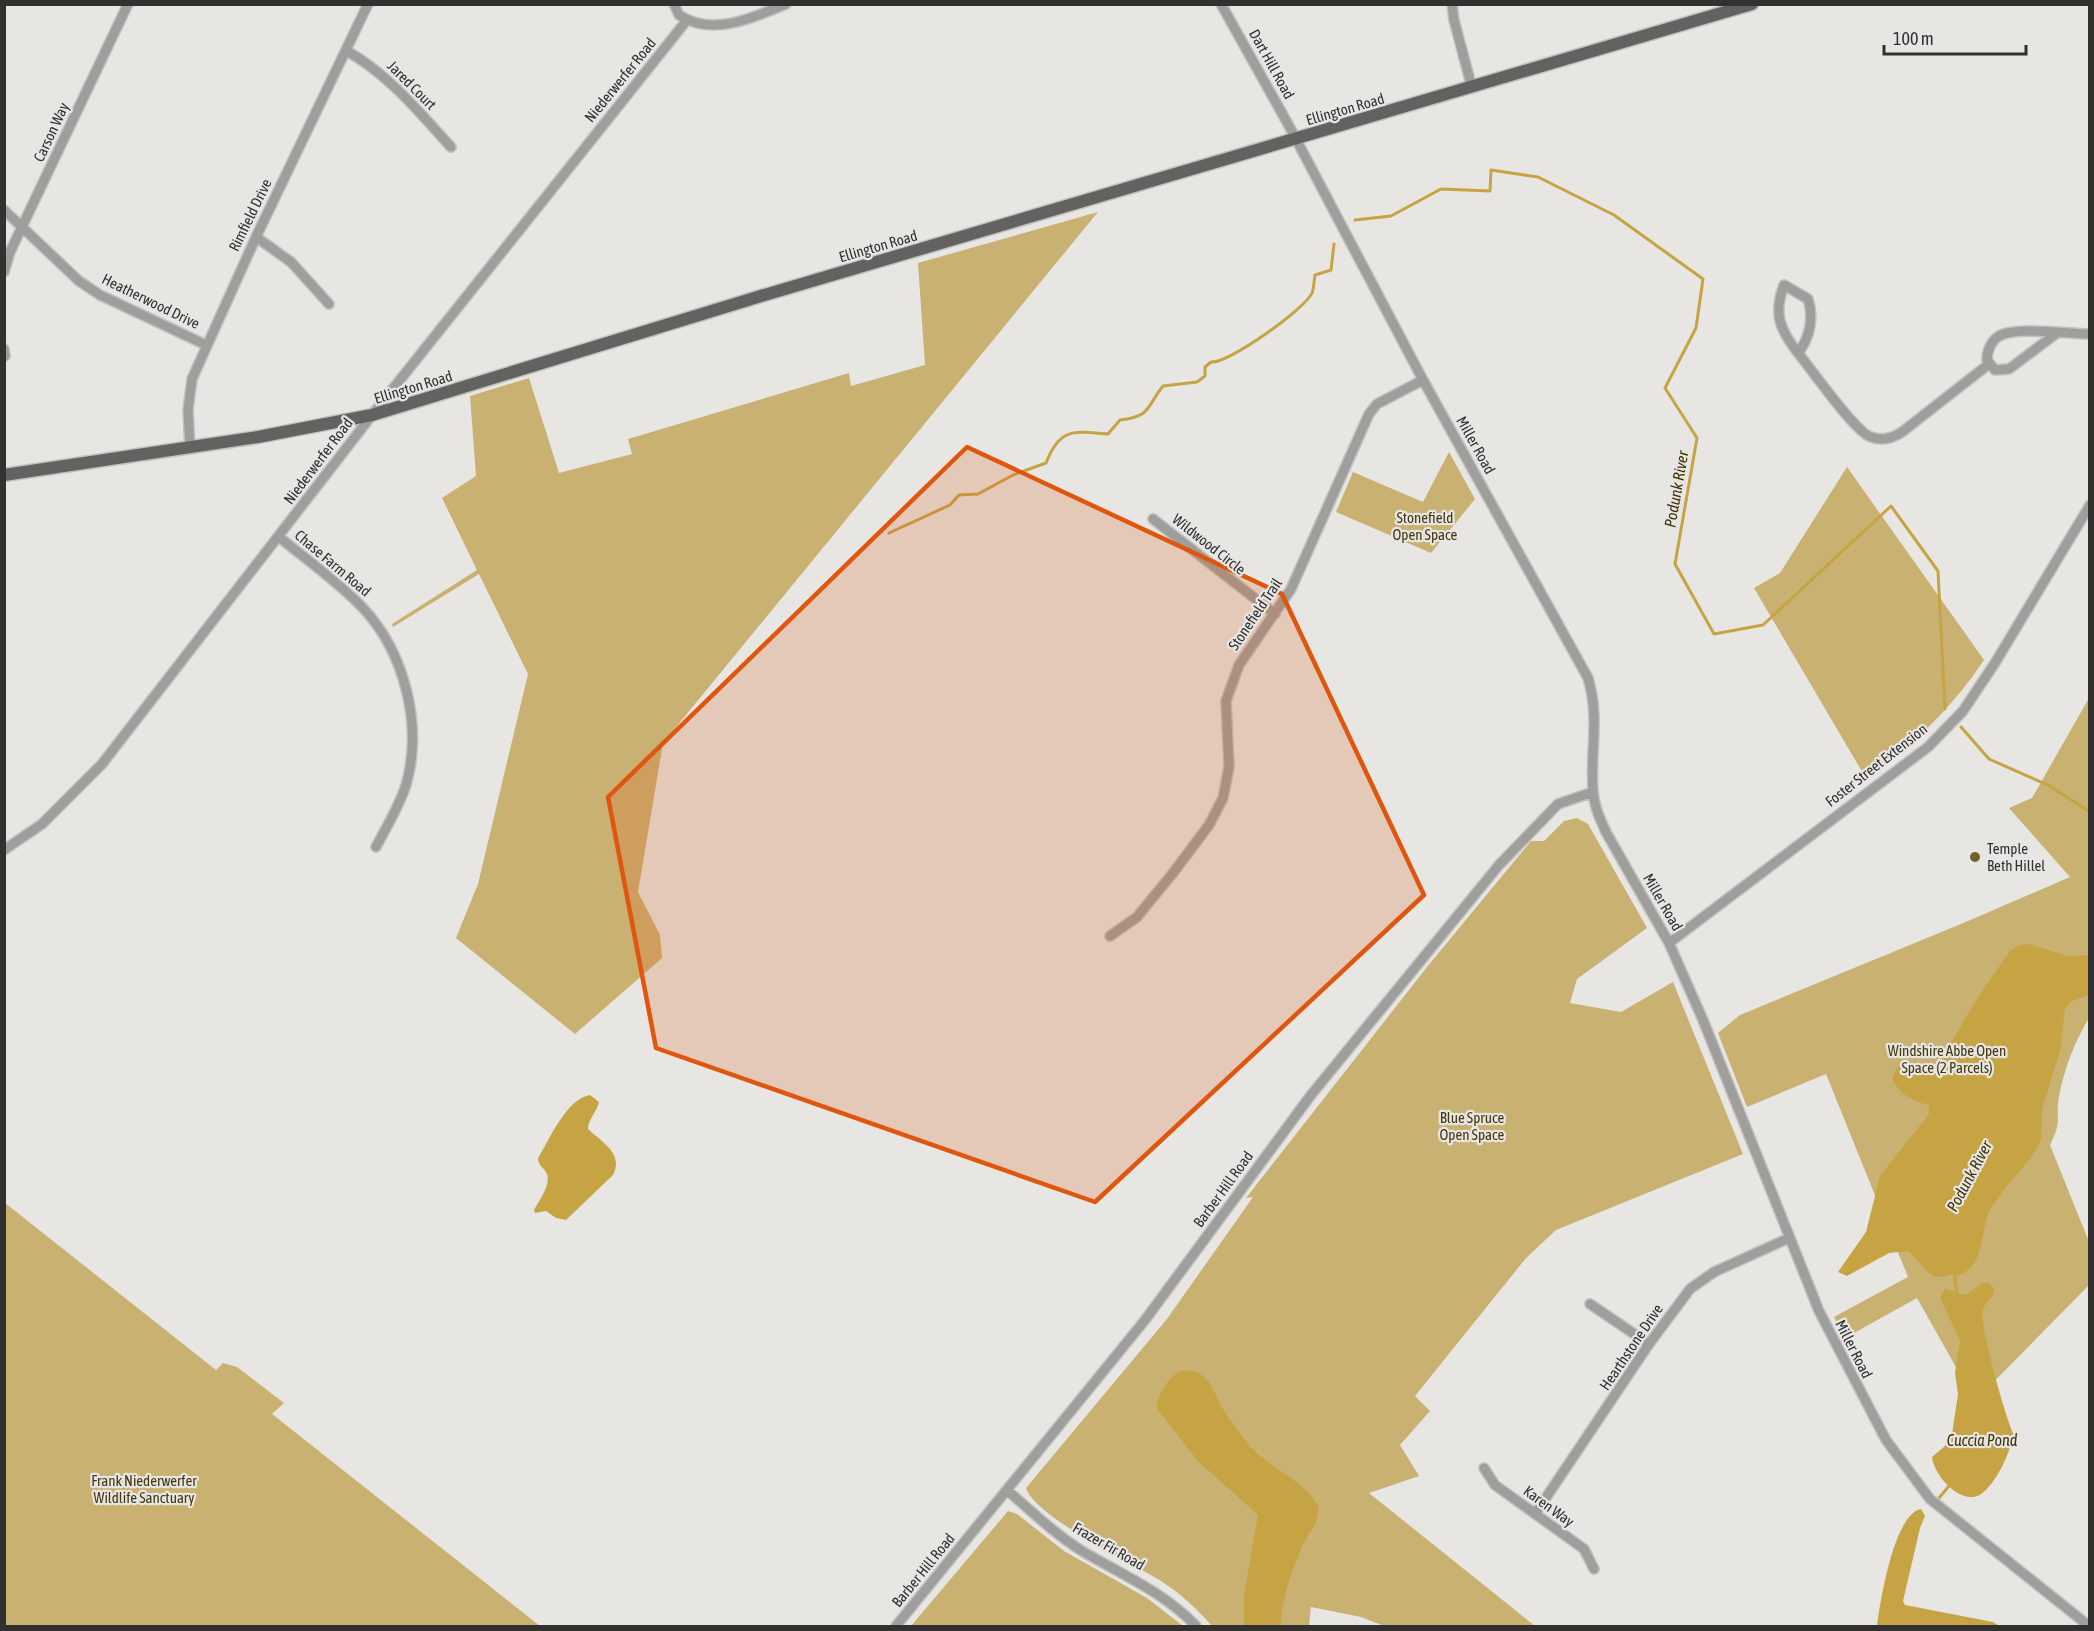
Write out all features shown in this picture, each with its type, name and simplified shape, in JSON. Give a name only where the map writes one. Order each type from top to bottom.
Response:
[{"type":"main road","name":"Ellington Road","points":[[4,476],[190,447],[372,415],[761,296],[1752,4]]},
{"type":"street","name":"Carson Way","points":[[4,273],[10,252],[128,4]]},
{"type":"street","name":"Rimfield Drive","points":[[190,447],[188,410],[192,379],[256,237],[368,4]]},
{"type":"street","points":[[674,4],[679,15],[703,26],[728,24],[786,4]]},
{"type":"street","name":"Dart Hill Road","points":[[1221,4],[1295,140]]},
{"type":"street","points":[[1452,4],[1472,88]]},
{"type":"street","name":"Niederwerfer Road","points":[[4,850],[42,824],[102,764],[372,415],[687,20]]},
{"type":"street","name":"Jared Court","points":[[347,51],[369,63],[393,84],[451,147]]},
{"type":"street","name":"Miller Road","points":[[1295,140],[1423,380],[1588,678],[1595,711],[1593,792],[1606,832],[1670,943],[1789,1238],[1840,1356],[1886,1440],[1930,1499],[1970,1534],[2089,1626]]},
{"type":"street","name":"Heatherwood Drive","points":[[4,210],[79,281],[100,295],[206,345]]},
{"type":"street","points":[[256,237],[291,262],[329,304]]},
{"type":"street","points":[[1798,353],[1805,344],[1811,308],[1808,298],[1784,285],[1777,307],[1778,321],[1798,353],[1861,431],[1869,437],[1880,439],[1891,438],[1902,432],[1989,364]]},
{"type":"street","points":[[2057,333],[2009,369],[1995,370],[1989,364],[1988,352],[1993,341],[2000,335],[2009,333],[2057,333],[2090,334]]},
{"type":"street","name":"Stonefield Trail","points":[[1110,936],[1137,917],[1209,825],[1223,798],[1229,767],[1226,701],[1239,665],[1291,589],[1369,414],[1377,404],[1423,380]]},
{"type":"street","name":"Foster Street Extension","points":[[1670,943],[1928,747],[1957,718],[1995,663],[2090,505]]},
{"type":"street","name":"Wildwood Circle","points":[[1153,519],[1275,614]]},
{"type":"street","name":"Chase Farm Road","points":[[279,537],[364,609],[383,635],[401,670],[409,699],[412,755],[406,784],[397,808],[376,847]]},
{"type":"street","name":"Barber Hill Road","points":[[897,1626],[1145,1320],[1311,1095],[1498,866],[1558,804],[1593,792]]},
{"type":"street","name":"Hearthstone Drive","points":[[1535,1514],[1649,1344],[1697,1284],[1714,1272],[1789,1238]]},
{"type":"street","points":[[1590,1304],[1649,1344]]},
{"type":"street","name":"Karen Way","points":[[1484,1468],[1495,1485],[1584,1549],[1594,1569]]},
{"type":"street","name":"Frazer Fir Road","points":[[1007,1490],[1069,1542],[1140,1581],[1172,1603],[1196,1626]]},
{"type":"highlighted area","points":[[967,447],[1282,594],[1424,895],[1095,1202],[656,1048],[608,797]]},
{"type":"green space","points":[[1098,212],[663,743],[638,892],[660,935],[662,958],[575,1034],[456,938],[478,884],[528,674],[479,574],[393,627],[392,624],[477,570],[442,498],[476,476],[470,396],[529,378],[559,473],[632,454],[628,439],[849,373],[851,386],[925,365],[918,263]]},
{"type":"green space","name":"Stonefield Open Space","points":[[1449,452],[1475,499],[1431,553],[1336,512],[1353,472],[1423,502]]},
{"type":"green space","points":[[1847,467],[1984,660],[1959,694],[1931,725],[1867,780],[1754,588],[1780,573]]},
{"type":"green space","name":"Windshire Abbe Open Space (2 Parcels)","points":[[2089,698],[2089,1018],[2074,1046],[2064,1075],[2058,1104],[2058,1125],[2050,1145],[2089,1242],[2089,1285],[1975,1401],[1917,1298],[1845,1338],[1834,1317],[1908,1277],[1826,1074],[1747,1107],[1718,1033],[1740,1015],[2070,877],[2009,808],[2032,798]]},
{"type":"green space","name":"Blue Spruce Open Space","points":[[1577,818],[1588,824],[1647,928],[1577,979],[1570,1003],[1621,1012],[1673,982],[1743,1154],[1556,1230],[1526,1258],[1415,1396],[1430,1411],[1400,1445],[1419,1476],[1369,1493],[1535,1626],[1384,1626],[1361,1617],[1311,1607],[1309,1626],[1212,1626],[1168,1586],[1086,1539],[1047,1512],[1033,1500],[1026,1488],[1167,1319],[1253,1197],[1246,1198],[1427,967],[1531,841],[1544,841],[1564,821]]},
{"type":"green space","name":"Frank Niederwerfer Wildlife Sanctuary","points":[[5,1203],[216,1370],[223,1363],[237,1367],[284,1403],[272,1414],[540,1626],[5,1626]]},
{"type":"green space","points":[[1008,1511],[1017,1514],[1064,1551],[1147,1598],[1183,1626],[911,1626]]},
{"type":"water","points":[[2029,944],[2068,956],[2089,955],[2089,995],[2072,1001],[2065,1009],[2060,1051],[2042,1109],[2041,1139],[2032,1156],[1991,1208],[1978,1256],[1967,1271],[1957,1276],[1954,1273],[1937,1277],[1932,1275],[1908,1251],[1889,1253],[1847,1276],[1838,1272],[1866,1232],[1880,1176],[1929,1114],[1929,1105],[1918,1102],[1899,1089],[1892,1079],[1895,1071],[1904,1064],[1909,1064],[1932,1074],[1982,991],[2010,951],[2020,945]]},
{"type":"water","points":[[590,1095],[599,1102],[588,1129],[614,1155],[616,1168],[613,1175],[566,1220],[556,1218],[546,1211],[535,1213],[534,1210],[544,1193],[548,1178],[538,1158],[566,1112],[581,1098]]},
{"type":"water","name":"Cuccia Pond","points":[[1982,1283],[1989,1283],[1994,1289],[1993,1295],[1983,1309],[1983,1318],[1994,1370],[2013,1433],[2010,1448],[1997,1475],[1987,1489],[1974,1497],[1958,1493],[1950,1488],[1938,1473],[1932,1457],[1945,1446],[1952,1434],[1958,1394],[1955,1373],[1960,1341],[1940,1297],[1945,1289],[1966,1295]]},
{"type":"water","points":[[1183,1370],[1192,1371],[1205,1378],[1223,1409],[1248,1444],[1265,1460],[1294,1480],[1318,1505],[1316,1522],[1301,1549],[1287,1587],[1281,1626],[1244,1626],[1244,1595],[1258,1515],[1199,1462],[1157,1409],[1165,1386],[1173,1376]]},
{"type":"water","points":[[1921,1509],[1925,1516],[1920,1528],[1903,1601],[1905,1605],[1993,1622],[1999,1626],[1877,1626],[1885,1580],[1896,1542],[1911,1514]]},
{"type":"waterway","name":"Podunk River","points":[[1355,220],[1391,216],[1441,189],[1490,191],[1491,170],[1538,177],[1614,215],[1703,279],[1696,328],[1665,388],[1697,438],[1675,564],[1714,634],[1763,625],[1891,506],[1938,571],[1945,709]]},
{"type":"waterway","name":"Podunk River","points":[[889,533],[950,505],[959,495],[978,494],[1013,475],[1046,463],[1051,451],[1063,437],[1077,432],[1108,434],[1120,420],[1143,413],[1163,386],[1197,382],[1205,376],[1205,367],[1211,362],[1220,360],[1249,345],[1296,311],[1306,301],[1312,293],[1315,275],[1331,270],[1334,244]]},
{"type":"waterway","name":"Podunk River","points":[[1961,727],[1989,759],[2050,786],[2090,812]]},
{"type":"waterway","name":"Podunk River","points":[[1954,1269],[1957,1295]]},
{"type":"waterway","name":"Podunk River","points":[[1939,1498],[1949,1486]]},
{"type":"place","name":"Temple Beth Hillel","points":[[1975,857]]}]
